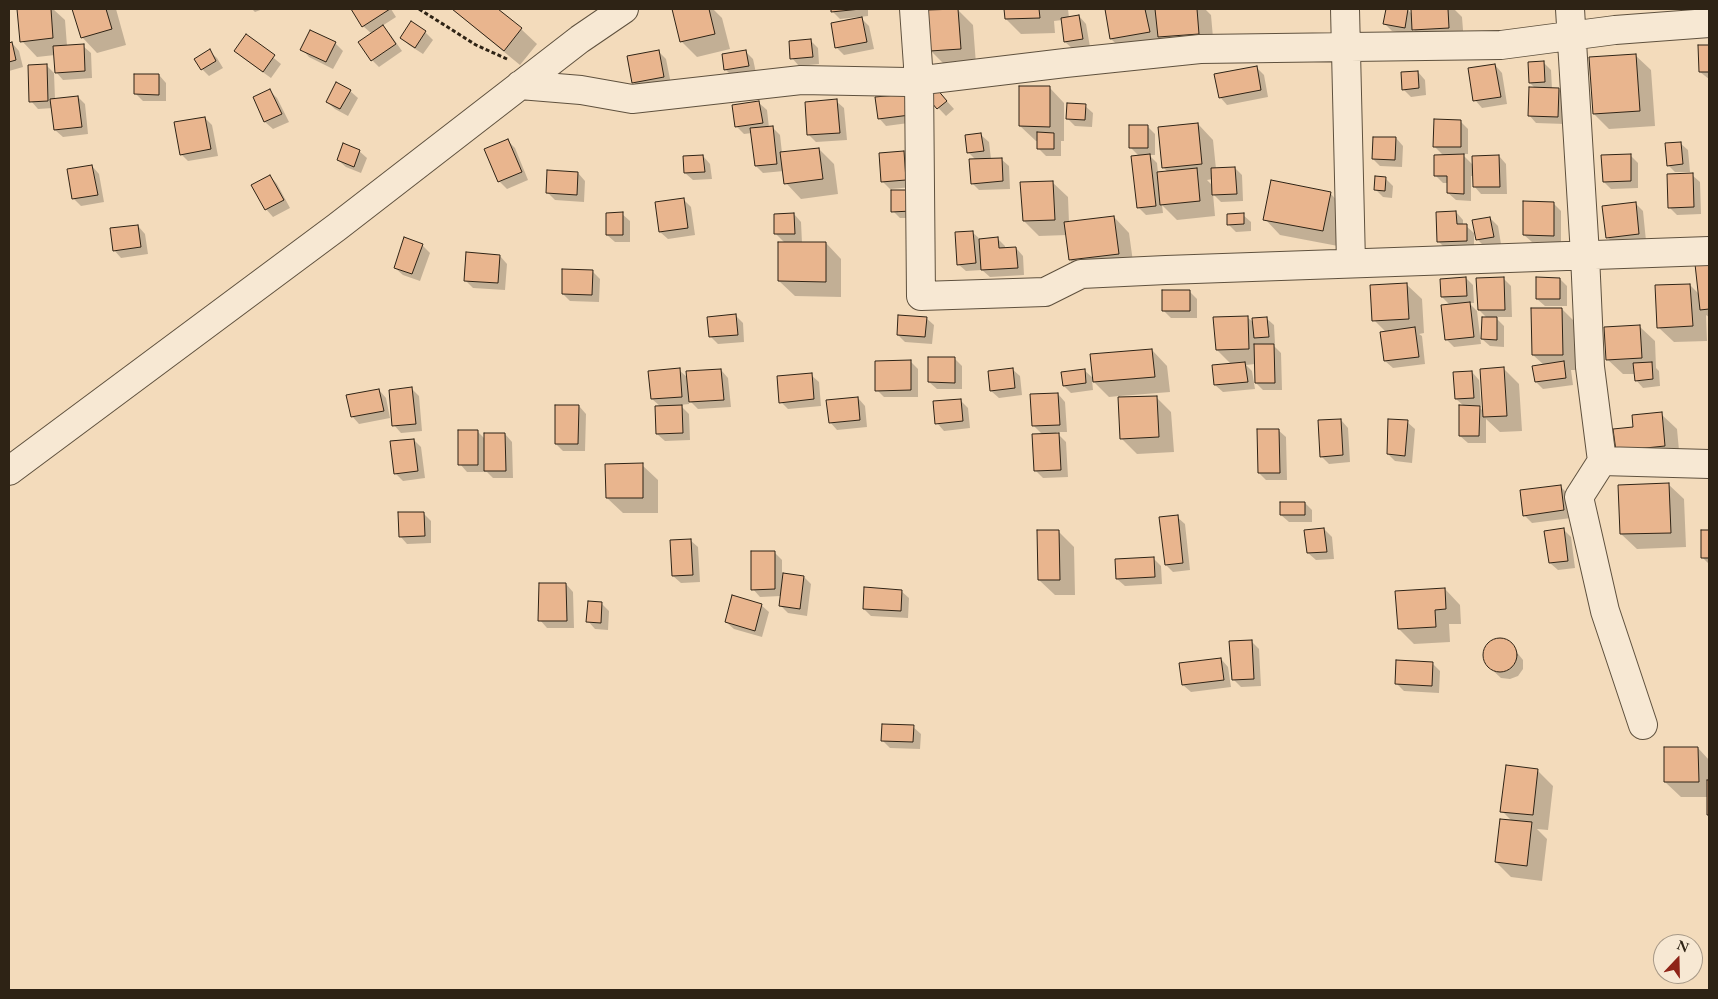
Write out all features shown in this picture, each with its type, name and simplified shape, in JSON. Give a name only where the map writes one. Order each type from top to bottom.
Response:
[{"type":"street","points":[[9,471],[337,227],[580,39],[624,9]]},
{"type":"street","points":[[914,9],[919,80],[921,296],[1045,292],[1081,274],[1709,251]]},
{"type":"street","points":[[1345,9],[1351,264]]},
{"type":"street","points":[[1570,9],[1590,367],[1602,461],[1579,497],[1605,611],[1643,725]]},
{"type":"street","points":[[528,79],[632,98],[801,80],[907,82],[1065,62],[1200,49],[1501,44],[1615,30],[1709,23]]},
{"type":"street","points":[[1602,461],[1709,464]]},
{"type":"path","points":[[419,9],[528,79]]},
{"type":"building","points":[[17,9],[51,9],[53,38],[20,42]]},
{"type":"building","points":[[72,9],[106,9],[112,29],[81,38]]},
{"type":"building","points":[[351,9],[390,9],[362,27]]},
{"type":"building","points":[[452,9],[498,9],[522,28],[504,51]]},
{"type":"building","points":[[672,9],[709,9],[715,34],[680,42]]},
{"type":"building","points":[[831,9],[861,9],[831,12]]},
{"type":"building","points":[[958,9],[961,49],[930,51],[927,10]]},
{"type":"building","points":[[1004,9],[1039,9],[1040,18],[1005,19]]},
{"type":"building","points":[[1105,9],[1145,9],[1150,32],[1110,39]]},
{"type":"building","points":[[1155,9],[1197,9],[1199,34],[1158,37]]},
{"type":"building","points":[[1386,9],[1408,9],[1405,28],[1383,24]]},
{"type":"building","points":[[1411,9],[1448,9],[1449,28],[1412,30]]},
{"type":"building","points":[[1079,15],[1083,39],[1064,42],[1061,18]]},
{"type":"building","points":[[862,17],[867,42],[835,48],[831,23]]},
{"type":"building","points":[[411,21],[426,31],[415,48],[400,38]]},
{"type":"building","points":[[383,25],[396,44],[371,61],[358,42]]},
{"type":"building","points":[[310,30],[336,42],[326,62],[300,50]]},
{"type":"building","points":[[246,34],[275,55],[263,72],[234,51]]},
{"type":"building","points":[[811,39],[813,57],[790,59],[789,41]]},
{"type":"building","points":[[12,42],[16,60],[9,62],[9,43]]},
{"type":"building","points":[[84,44],[85,71],[55,73],[53,46]]},
{"type":"building","points":[[1698,45],[1709,45],[1709,72],[1699,72]]},
{"type":"building","points":[[210,49],[216,61],[201,70],[194,59]]},
{"type":"building","points":[[659,50],[664,77],[632,83],[627,56]]},
{"type":"building","points":[[746,50],[749,66],[724,70],[722,54]]},
{"type":"building","points":[[1636,54],[1640,111],[1593,114],[1589,57]]},
{"type":"building","points":[[1544,61],[1545,82],[1529,83],[1528,62]]},
{"type":"building","points":[[47,64],[48,101],[29,102],[28,65]]},
{"type":"building","points":[[1495,64],[1501,97],[1473,101],[1468,68]]},
{"type":"building","points":[[1257,66],[1261,90],[1219,98],[1214,74]]},
{"type":"building","points":[[1418,71],[1419,88],[1402,90],[1401,72]]},
{"type":"building","points":[[134,74],[159,74],[159,95],[134,94]]},
{"type":"building","points":[[336,82],[351,90],[340,109],[326,102]]},
{"type":"building","points":[[1019,86],[1050,86],[1050,127],[1019,126]]},
{"type":"building","points":[[1529,87],[1559,88],[1558,117],[1528,116]]},
{"type":"building","points":[[936,88],[947,101],[937,109],[926,96]]},
{"type":"building","points":[[270,89],[282,114],[264,122],[253,97]]},
{"type":"building","points":[[907,94],[910,115],[878,119],[875,97]]},
{"type":"building","points":[[78,96],[82,127],[54,130],[50,99]]},
{"type":"building","points":[[837,99],[840,133],[807,135],[805,102]]},
{"type":"building","points":[[759,101],[763,123],[735,127],[732,105]]},
{"type":"building","points":[[1067,103],[1086,104],[1085,120],[1066,119]]},
{"type":"building","points":[[205,117],[211,149],[180,155],[174,122]]},
{"type":"building","points":[[1434,119],[1461,120],[1461,147],[1433,147]]},
{"type":"building","points":[[1198,123],[1202,164],[1162,168],[1158,127]]},
{"type":"building","points":[[1129,125],[1148,125],[1148,148],[1129,148]]},
{"type":"building","points":[[773,126],[777,164],[755,166],[750,128]]},
{"type":"building","points":[[1037,132],[1054,133],[1054,149],[1037,149]]},
{"type":"building","points":[[981,133],[984,151],[967,153],[965,135]]},
{"type":"building","points":[[1373,137],[1396,137],[1395,160],[1372,159]]},
{"type":"building","points":[[508,139],[522,172],[498,182],[484,149]]},
{"type":"building","points":[[1681,142],[1683,164],[1667,166],[1665,143]]},
{"type":"building","points":[[343,143],[360,150],[354,167],[337,160]]},
{"type":"building","points":[[819,148],[823,179],[784,184],[780,152]]},
{"type":"building","points":[[904,151],[906,180],[881,182],[879,153]]},
{"type":"building","points":[[1150,154],[1156,206],[1137,208],[1131,156]]},
{"type":"building","points":[[1464,154],[1464,194],[1447,193],[1447,176],[1434,176],[1434,155]]},
{"type":"building","points":[[1631,154],[1631,181],[1603,182],[1601,155]]},
{"type":"building","points":[[703,155],[705,172],[684,173],[683,156]]},
{"type":"building","points":[[1499,155],[1500,187],[1473,187],[1472,156]]},
{"type":"building","points":[[1002,158],[1003,181],[971,184],[969,159]]},
{"type":"building","points":[[92,165],[98,195],[72,199],[67,169]]},
{"type":"building","points":[[1235,167],[1237,194],[1212,195],[1211,168]]},
{"type":"building","points":[[1197,168],[1200,201],[1160,205],[1157,172]]},
{"type":"building","points":[[547,170],[578,172],[577,195],[546,193]]},
{"type":"building","points":[[1693,173],[1694,207],[1668,208],[1667,174]]},
{"type":"building","points":[[270,175],[284,200],[265,210],[251,185]]},
{"type":"building","points":[[1375,176],[1386,177],[1385,191],[1374,190]]},
{"type":"building","points":[[1271,180],[1331,192],[1323,231],[1263,220]]},
{"type":"building","points":[[1053,181],[1055,220],[1023,221],[1020,182]]},
{"type":"building","points":[[891,190],[911,190],[912,211],[891,212]]},
{"type":"building","points":[[684,198],[688,228],[659,232],[655,202]]},
{"type":"building","points":[[1523,201],[1554,202],[1554,236],[1523,235]]},
{"type":"building","points":[[1636,202],[1639,234],[1606,238],[1602,206]]},
{"type":"building","points":[[1456,211],[1457,224],[1467,224],[1467,241],[1437,242],[1436,212]]},
{"type":"building","points":[[623,212],[623,235],[606,235],[606,213]]},
{"type":"building","points":[[794,213],[795,234],[774,234],[774,214]]},
{"type":"building","points":[[1244,213],[1244,224],[1227,225],[1227,214]]},
{"type":"building","points":[[1114,216],[1119,254],[1069,260],[1064,222]]},
{"type":"building","points":[[1490,217],[1494,237],[1476,240],[1472,220]]},
{"type":"building","points":[[138,225],[141,247],[113,251],[110,228]]},
{"type":"building","points":[[973,231],[976,263],[957,265],[955,232]]},
{"type":"building","points":[[404,237],[423,244],[412,274],[394,268]]},
{"type":"building","points":[[998,237],[999,248],[1016,247],[1018,268],[981,270],[979,239]]},
{"type":"building","points":[[778,242],[826,242],[826,282],[778,281]]},
{"type":"building","points":[[466,252],[500,255],[498,283],[464,281]]},
{"type":"building","points":[[1709,263],[1709,309],[1700,310],[1695,264]]},
{"type":"building","points":[[562,269],[593,270],[592,295],[562,294]]},
{"type":"building","points":[[1466,277],[1467,296],[1441,297],[1440,279]]},
{"type":"building","points":[[1504,277],[1505,310],[1478,310],[1476,278]]},
{"type":"building","points":[[1536,277],[1560,278],[1560,299],[1536,299]]},
{"type":"building","points":[[1407,283],[1409,319],[1372,321],[1370,285]]},
{"type":"building","points":[[1690,284],[1693,326],[1657,328],[1655,285]]},
{"type":"building","points":[[1162,290],[1190,290],[1190,311],[1162,311]]},
{"type":"building","points":[[1470,302],[1474,337],[1445,340],[1441,305]]},
{"type":"building","points":[[1531,308],[1562,308],[1563,355],[1532,355]]},
{"type":"building","points":[[736,314],[738,335],[709,337],[707,317]]},
{"type":"building","points":[[898,315],[927,317],[925,337],[897,335]]},
{"type":"building","points":[[1248,316],[1249,349],[1216,350],[1213,317]]},
{"type":"building","points":[[1267,317],[1269,337],[1254,338],[1252,318]]},
{"type":"building","points":[[1482,317],[1497,317],[1497,340],[1481,339]]},
{"type":"building","points":[[1640,325],[1642,358],[1606,360],[1604,327]]},
{"type":"building","points":[[1415,327],[1419,357],[1384,361],[1380,332]]},
{"type":"building","points":[[1254,344],[1274,344],[1275,383],[1255,383]]},
{"type":"building","points":[[1152,349],[1155,377],[1093,382],[1090,354]]},
{"type":"building","points":[[928,357],[955,357],[955,383],[928,382]]},
{"type":"building","points":[[911,360],[911,390],[875,391],[875,361]]},
{"type":"building","points":[[1564,361],[1566,378],[1535,382],[1532,366]]},
{"type":"building","points":[[1245,362],[1248,382],[1214,385],[1212,365]]},
{"type":"building","points":[[1652,362],[1653,379],[1635,381],[1633,363]]},
{"type":"building","points":[[1504,367],[1507,416],[1483,417],[1480,369]]},
{"type":"building","points":[[680,368],[682,397],[651,399],[648,371]]},
{"type":"building","points":[[1013,368],[1015,388],[990,391],[988,371]]},
{"type":"building","points":[[721,369],[724,400],[689,402],[686,371]]},
{"type":"building","points":[[1085,369],[1086,383],[1063,386],[1061,372]]},
{"type":"building","points":[[1472,371],[1474,398],[1455,399],[1453,372]]},
{"type":"building","points":[[812,373],[814,399],[779,403],[777,376]]},
{"type":"building","points":[[412,387],[416,424],[392,426],[389,390]]},
{"type":"building","points":[[379,389],[384,411],[351,417],[346,395]]},
{"type":"building","points":[[1058,393],[1060,425],[1032,426],[1030,394]]},
{"type":"building","points":[[1157,396],[1159,437],[1120,439],[1118,397]]},
{"type":"building","points":[[858,397],[860,420],[829,423],[826,400]]},
{"type":"building","points":[[961,399],[963,421],[935,424],[933,401]]},
{"type":"building","points":[[555,405],[579,405],[578,444],[555,444]]},
{"type":"building","points":[[682,405],[683,433],[656,434],[655,406]]},
{"type":"building","points":[[1459,405],[1480,406],[1479,436],[1459,436]]},
{"type":"building","points":[[1662,412],[1665,446],[1616,451],[1613,429],[1633,427],[1632,415]]},
{"type":"building","points":[[1341,419],[1343,455],[1320,457],[1318,420]]},
{"type":"building","points":[[1388,419],[1408,420],[1405,456],[1387,454]]},
{"type":"building","points":[[1257,429],[1279,429],[1280,473],[1258,473]]},
{"type":"building","points":[[458,430],[478,430],[478,465],[458,465]]},
{"type":"building","points":[[484,433],[505,433],[506,471],[484,471]]},
{"type":"building","points":[[1059,433],[1061,470],[1034,471],[1032,434]]},
{"type":"building","points":[[414,439],[418,471],[394,474],[390,441]]},
{"type":"building","points":[[643,463],[643,498],[606,498],[605,464]]},
{"type":"building","points":[[1669,483],[1671,533],[1620,534],[1618,485]]},
{"type":"building","points":[[1561,485],[1564,510],[1523,516],[1520,490]]},
{"type":"building","points":[[1280,502],[1305,502],[1305,515],[1280,515]]},
{"type":"building","points":[[398,512],[424,512],[425,536],[399,537]]},
{"type":"building","points":[[1178,515],[1183,563],[1165,565],[1159,517]]},
{"type":"building","points":[[1324,528],[1327,552],[1307,553],[1304,530]]},
{"type":"building","points":[[1564,528],[1568,561],[1549,563],[1544,531]]},
{"type":"building","points":[[1037,530],[1059,530],[1060,580],[1038,580]]},
{"type":"building","points":[[1701,530],[1709,530],[1709,558],[1701,558]]},
{"type":"building","points":[[691,539],[693,575],[672,576],[670,540]]},
{"type":"building","points":[[751,551],[775,551],[775,589],[751,590]]},
{"type":"building","points":[[1154,557],[1155,577],[1116,579],[1115,559]]},
{"type":"building","points":[[783,573],[804,576],[800,609],[779,606]]},
{"type":"building","points":[[539,583],[566,583],[567,621],[538,621]]},
{"type":"building","points":[[864,587],[902,590],[901,611],[863,609]]},
{"type":"building","points":[[1445,588],[1446,609],[1435,610],[1436,627],[1398,629],[1395,591]]},
{"type":"building","points":[[732,595],[762,604],[755,631],[725,622]]},
{"type":"building","points":[[588,601],[602,602],[601,623],[586,622]]},
{"type":"building","points":[[1500,638],[1512,643],[1517,655],[1512,667],[1500,672],[1488,667],[1483,655],[1488,643]]},
{"type":"building","points":[[1252,640],[1254,679],[1232,680],[1229,641]]},
{"type":"building","points":[[1221,658],[1224,680],[1182,685],[1179,663]]},
{"type":"building","points":[[1396,660],[1433,662],[1432,686],[1395,684]]},
{"type":"building","points":[[882,724],[914,725],[913,742],[881,741]]},
{"type":"building","points":[[1664,747],[1698,747],[1699,782],[1664,782]]},
{"type":"building","points":[[1506,765],[1538,769],[1533,815],[1500,812]]},
{"type":"building","points":[[1707,780],[1709,780],[1709,815],[1707,815]]},
{"type":"building","points":[[1500,819],[1532,822],[1527,866],[1495,862]]}]
